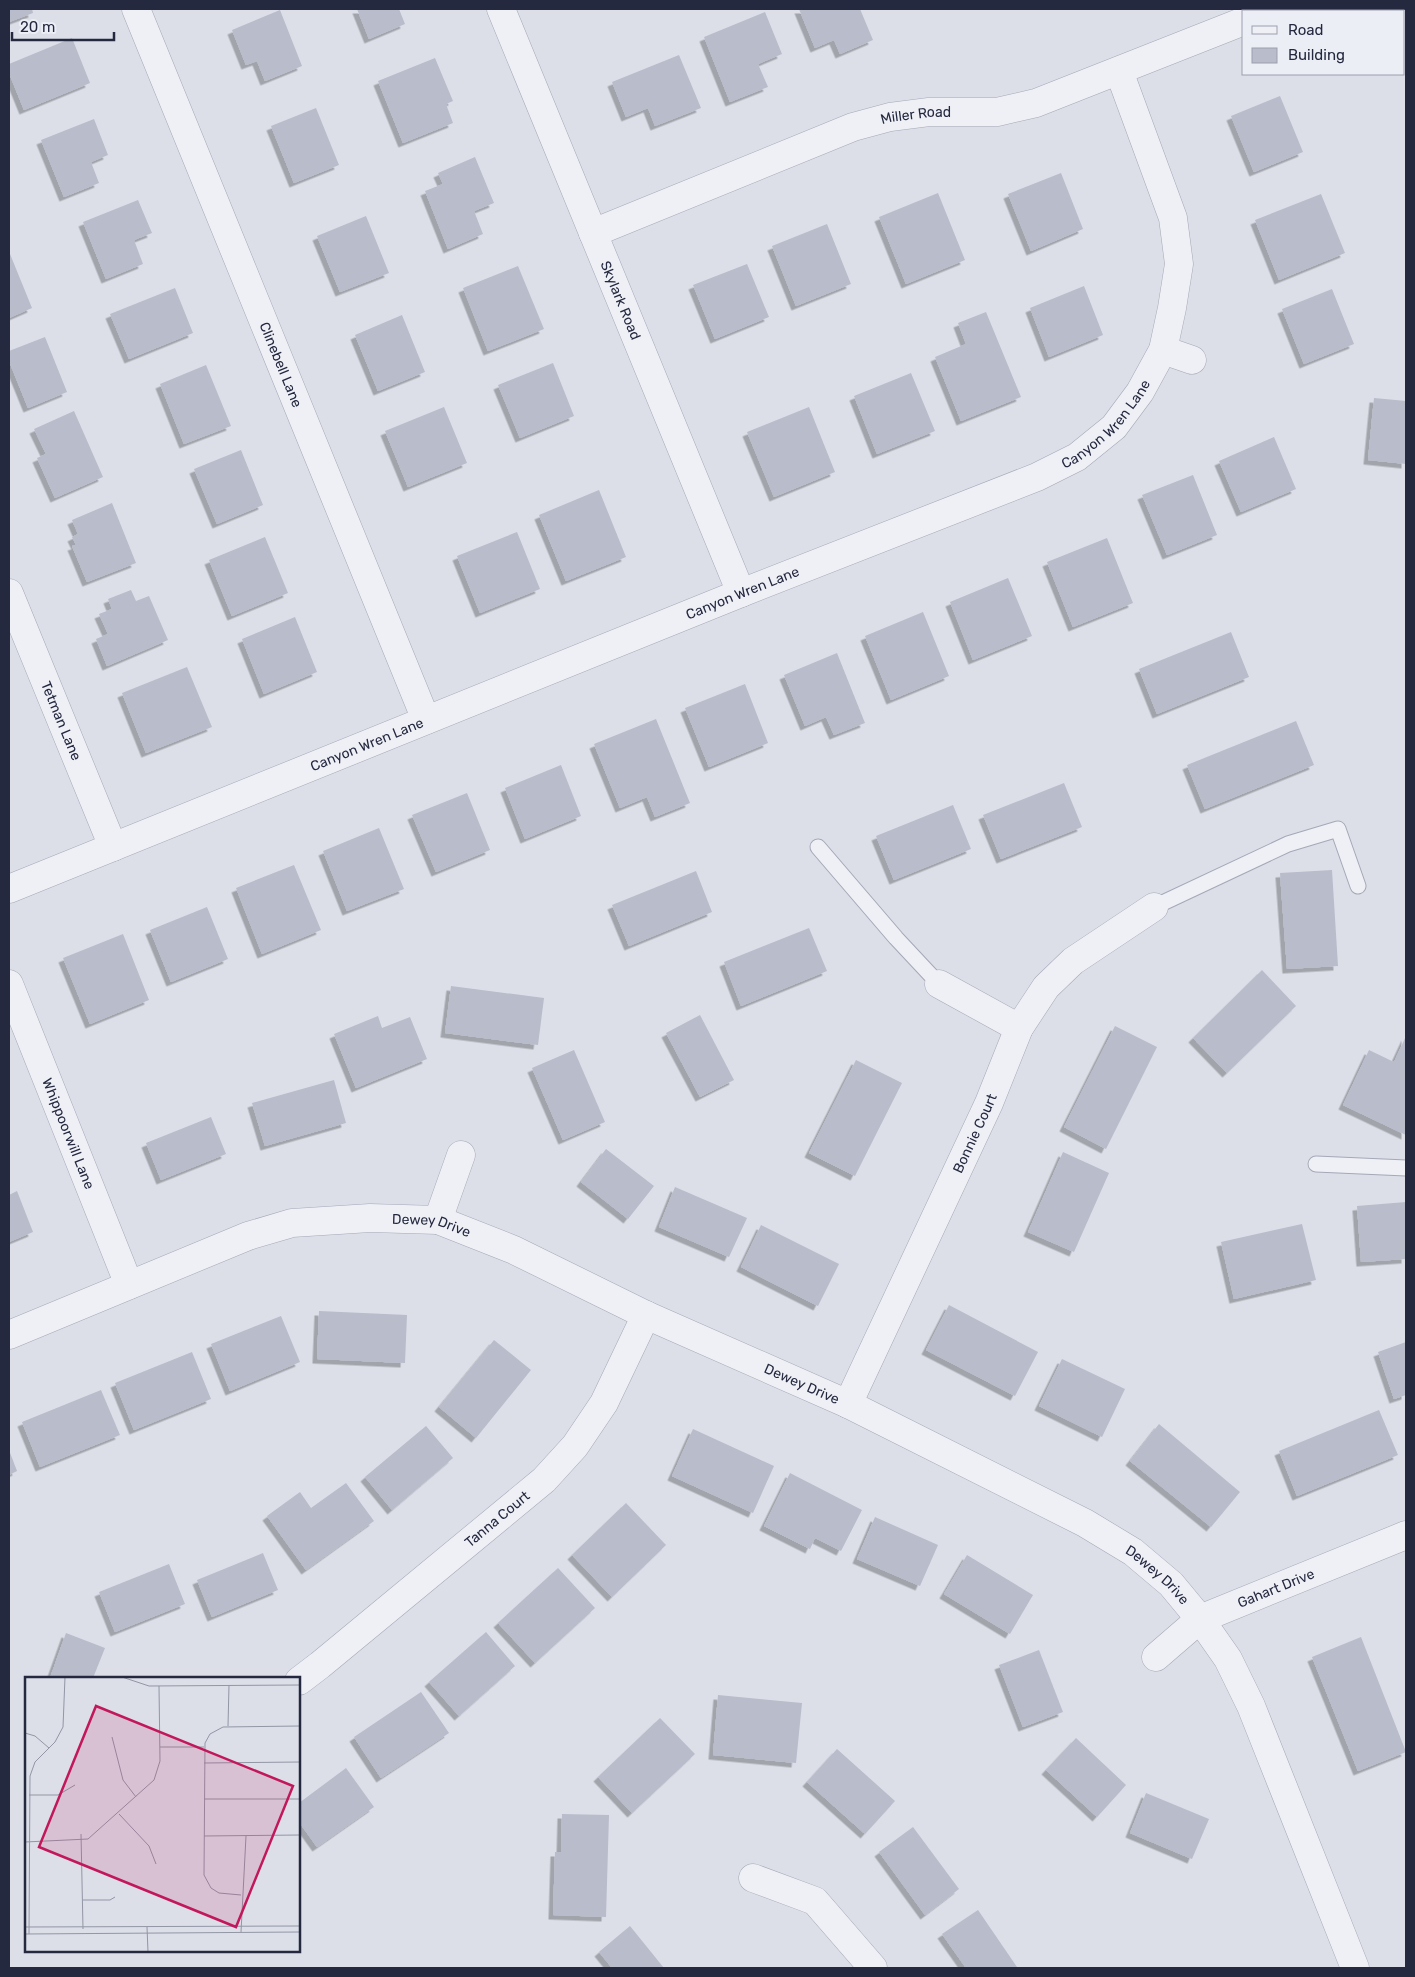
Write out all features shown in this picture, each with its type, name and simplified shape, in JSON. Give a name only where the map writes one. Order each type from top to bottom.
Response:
[{"type":"street","name":"Clinebell Lane","points":[[136,9],[426,720]]},
{"type":"street","name":"Skylark Road","points":[[501,9],[741,593]]},
{"type":"street","name":"Miller Road","points":[[593,233],[854,127],[890,117],[929,112],[997,112],[1036,103],[1242,22]]},
{"type":"street","name":"Canyon Wren Lane","points":[[9,889],[741,593],[1037,477],[1077,457],[1114,427],[1140,392],[1164,350],[1179,264],[1173,218],[1119,71]]},
{"type":"street","points":[[1164,350],[1192,360]]},
{"type":"street","name":"Tetman Lane","points":[[9,594],[113,847]]},
{"type":"street","name":"Bonnie Court","points":[[848,1404],[988,1103],[1019,1028],[1046,987],[1073,961],[1154,907]]},
{"type":"street","name":"Whippoorwill Lane","points":[[9,984],[129,1285]]},
{"type":"street","points":[[939,984],[1019,1028]]},
{"type":"street","points":[[438,1220],[461,1155]]},
{"type":"street","name":"Dewey Drive","points":[[9,1335],[248,1236],[292,1223],[370,1218],[438,1220],[514,1250],[646,1315],[848,1404],[1085,1523],[1133,1552],[1171,1584],[1228,1659],[1250,1706],[1355,1968]]},
{"type":"street","name":"Tanna Court","points":[[300,1680],[544,1480],[575,1446],[604,1403],[646,1315]]},
{"type":"street","name":"Gahart Drive","points":[[1156,1657],[1200,1620],[1406,1535]]},
{"type":"street","points":[[752,1878],[815,1901],[873,1968]]},
{"type":"lane","points":[[1154,907],[1288,844],[1338,830],[1358,886]]},
{"type":"lane","points":[[818,847],[896,938],[939,984]]},
{"type":"lane","points":[[1316,1164],[1406,1168]]},
{"type":"building","points":[[9,9],[32,9],[33,13],[9,22]]},
{"type":"building","points":[[357,9],[399,9],[405,24],[369,39]]},
{"type":"building","points":[[799,9],[860,9],[873,40],[840,54],[834,40],[815,48]]},
{"type":"building","points":[[280,10],[302,66],[265,81],[257,61],[246,65],[232,30]]},
{"type":"building","points":[[765,12],[782,54],[758,64],[768,87],[730,102],[704,37]]},
{"type":"building","points":[[72,38],[90,83],[24,110],[9,73],[9,64]]},
{"type":"building","points":[[679,55],[701,108],[655,126],[648,108],[626,117],[612,82]]},
{"type":"building","points":[[435,58],[453,101],[446,104],[453,123],[403,143],[378,81]]},
{"type":"building","points":[[1280,96],[1303,152],[1254,172],[1231,116]]},
{"type":"building","points":[[316,108],[339,165],[294,183],[271,126]]},
{"type":"building","points":[[94,119],[108,155],[91,162],[99,183],[64,197],[41,140]]},
{"type":"building","points":[[475,157],[494,203],[474,211],[483,234],[448,249],[425,191],[443,184],[438,173]]},
{"type":"building","points":[[1061,173],[1083,229],[1031,251],[1008,194]]},
{"type":"building","points":[[938,193],[965,260],[906,284],[879,217]]},
{"type":"building","points":[[1321,194],[1345,253],[1279,280],[1255,220]]},
{"type":"building","points":[[138,200],[152,233],[134,240],[143,264],[106,279],[83,222]]},
{"type":"building","points":[[366,216],[389,273],[340,292],[317,236]]},
{"type":"building","points":[[827,224],[851,284],[796,306],[772,246]]},
{"type":"building","points":[[9,255],[32,308],[9,318]]},
{"type":"building","points":[[747,264],[769,317],[715,339],[693,285]]},
{"type":"building","points":[[518,266],[544,329],[488,351],[463,288]]},
{"type":"building","points":[[1084,286],[1103,335],[1049,357],[1030,308]]},
{"type":"building","points":[[175,288],[193,333],[129,359],[110,314]]},
{"type":"building","points":[[1332,289],[1354,344],[1304,364],[1282,309]]},
{"type":"building","points":[[986,312],[1021,397],[961,421],[935,357],[966,344],[958,323]]},
{"type":"building","points":[[402,315],[425,372],[378,391],[355,335]]},
{"type":"building","points":[[45,337],[67,392],[28,408],[9,361],[9,351]]},
{"type":"building","points":[[553,363],[574,416],[520,438],[498,385]]},
{"type":"building","points":[[206,365],[231,426],[184,444],[160,384]]},
{"type":"building","points":[[911,373],[935,431],[877,454],[854,396]]},
{"type":"building","points":[[1374,398],[1406,401],[1406,464],[1368,460]]},
{"type":"building","points":[[444,407],[467,463],[408,487],[385,431]]},
{"type":"building","points":[[809,407],[835,472],[774,497],[747,432]]},
{"type":"building","points":[[74,411],[103,477],[55,498],[37,458],[46,454],[34,429]]},
{"type":"building","points":[[1274,437],[1296,489],[1241,512],[1219,461]]},
{"type":"building","points":[[241,450],[263,505],[217,524],[194,469]]},
{"type":"building","points":[[1193,475],[1217,535],[1167,555],[1142,495]]},
{"type":"building","points":[[599,490],[626,557],[566,581],[539,515]]},
{"type":"building","points":[[112,503],[136,563],[87,582],[72,546],[76,545],[72,537],[78,534],[72,520]]},
{"type":"building","points":[[517,532],[540,589],[480,613],[457,556]]},
{"type":"building","points":[[265,537],[288,593],[232,616],[209,560]]},
{"type":"building","points":[[1107,538],[1133,603],[1073,627],[1047,562]]},
{"type":"building","points":[[1008,578],[1032,636],[973,660],[950,602]]},
{"type":"building","points":[[131,590],[136,601],[149,596],[168,640],[107,666],[96,639],[108,634],[99,614],[112,609],[108,599]]},
{"type":"building","points":[[923,612],[949,676],[891,700],[865,636]]},
{"type":"building","points":[[295,617],[317,672],[264,694],[242,639]]},
{"type":"building","points":[[1231,632],[1249,677],[1157,714],[1139,669]]},
{"type":"building","points":[[837,653],[865,723],[834,735],[826,717],[805,726],[784,675]]},
{"type":"building","points":[[187,667],[212,727],[146,753],[122,693]]},
{"type":"building","points":[[745,684],[768,743],[709,767],[685,708]]},
{"type":"building","points":[[656,719],[690,803],[655,817],[647,797],[620,808],[594,744]]},
{"type":"building","points":[[1296,721],[1314,765],[1205,809],[1187,765]]},
{"type":"building","points":[[561,765],[581,816],[525,839],[505,788]]},
{"type":"building","points":[[1064,783],[1082,827],[1001,859],[983,815]]},
{"type":"building","points":[[467,793],[490,850],[436,872],[412,815]]},
{"type":"building","points":[[953,805],[971,849],[894,880],[876,836]]},
{"type":"building","points":[[379,828],[404,889],[347,911],[323,851]]},
{"type":"building","points":[[294,865],[321,930],[262,954],[236,888]]},
{"type":"building","points":[[1332,870],[1338,966],[1287,969],[1280,873]]},
{"type":"building","points":[[696,871],[712,912],[629,946],[612,905]]},
{"type":"building","points":[[207,907],[228,959],[171,982],[150,930]]},
{"type":"building","points":[[809,928],[827,971],[741,1006],[724,962]]},
{"type":"building","points":[[123,934],[149,1000],[90,1024],[63,958]]},
{"type":"building","points":[[1262,970],[1296,1006],[1227,1073],[1193,1038]]},
{"type":"building","points":[[451,986],[544,998],[538,1045],[445,1033]]},
{"type":"building","points":[[700,1015],[734,1080],[700,1097],[666,1033]]},
{"type":"building","points":[[378,1016],[382,1028],[410,1017],[427,1059],[356,1088],[334,1034]]},
{"type":"building","points":[[1115,1026],[1157,1047],[1106,1149],[1064,1127]]},
{"type":"building","points":[[1406,1036],[1406,1135],[1343,1105],[1369,1050],[1394,1062]]},
{"type":"building","points":[[574,1050],[605,1122],[563,1140],[532,1068]]},
{"type":"building","points":[[856,1060],[902,1083],[855,1176],[809,1153]]},
{"type":"building","points":[[334,1080],[346,1123],[265,1146],[252,1103]]},
{"type":"building","points":[[211,1117],[226,1154],[161,1180],[146,1143]]},
{"type":"building","points":[[606,1149],[654,1186],[628,1219],[581,1182]]},
{"type":"building","points":[[1063,1152],[1109,1173],[1074,1252],[1028,1232]]},
{"type":"building","points":[[675,1187],[747,1218],[729,1257],[659,1227]]},
{"type":"building","points":[[17,1191],[33,1232],[9,1242],[9,1195]]},
{"type":"building","points":[[1406,1202],[1406,1259],[1361,1262],[1357,1206]]},
{"type":"building","points":[[1302,1224],[1316,1280],[1234,1299],[1221,1242]]},
{"type":"building","points":[[761,1225],[839,1264],[818,1306],[741,1267]]},
{"type":"building","points":[[949,1305],[1038,1352],[1015,1396],[926,1350]]},
{"type":"building","points":[[319,1311],[407,1315],[405,1363],[317,1359]]},
{"type":"building","points":[[281,1316],[300,1362],[230,1391],[211,1344]]},
{"type":"building","points":[[494,1340],[531,1370],[476,1438],[439,1407]]},
{"type":"building","points":[[1406,1342],[1406,1395],[1394,1399],[1378,1352]]},
{"type":"building","points":[[192,1352],[211,1399],[134,1430],[115,1383]]},
{"type":"building","points":[[1062,1359],[1125,1389],[1102,1437],[1039,1406]]},
{"type":"building","points":[[101,1390],[120,1435],[40,1467],[22,1422]]},
{"type":"building","points":[[1379,1410],[1398,1455],[1297,1496],[1279,1451]]},
{"type":"building","points":[[1159,1424],[1240,1492],[1211,1527],[1130,1461]]},
{"type":"building","points":[[426,1426],[453,1458],[392,1510],[365,1477]]},
{"type":"building","points":[[693,1429],[774,1466],[753,1513],[672,1476]]},
{"type":"building","points":[[9,1450],[17,1471],[9,1475]]},
{"type":"building","points":[[790,1473],[862,1510],[841,1551],[815,1538],[810,1549],[764,1526]]},
{"type":"building","points":[[346,1483],[374,1521],[306,1570],[267,1516],[300,1492],[311,1508]]},
{"type":"building","points":[[626,1503],[666,1545],[612,1597],[572,1555]]},
{"type":"building","points":[[875,1517],[938,1545],[920,1586],[857,1559]]},
{"type":"building","points":[[263,1553],[278,1590],[212,1617],[197,1580]]},
{"type":"building","points":[[967,1555],[1033,1595],[1010,1634],[944,1594]]},
{"type":"building","points":[[169,1564],[185,1604],[115,1632],[99,1592]]},
{"type":"building","points":[[558,1568],[595,1608],[535,1663],[498,1623]]},
{"type":"building","points":[[486,1632],[515,1666],[459,1716],[429,1682]]},
{"type":"building","points":[[66,1633],[105,1648],[93,1677],[50,1677]]},
{"type":"building","points":[[1361,1637],[1406,1752],[1358,1771],[1312,1657]]},
{"type":"building","points":[[1039,1650],[1063,1712],[1023,1727],[999,1665]]},
{"type":"building","points":[[421,1692],[449,1733],[381,1778],[354,1737]]},
{"type":"building","points":[[718,1695],[802,1703],[796,1763],[713,1755]]},
{"type":"building","points":[[660,1718],[695,1754],[632,1813],[598,1777]]},
{"type":"building","points":[[1076,1738],[1126,1785],[1097,1817],[1046,1770]]},
{"type":"building","points":[[837,1749],[895,1801],[865,1834],[807,1782]]},
{"type":"building","points":[[346,1768],[374,1807],[317,1847],[300,1823],[300,1802]]},
{"type":"building","points":[[1146,1793],[1209,1819],[1192,1859],[1130,1833]]},
{"type":"building","points":[[562,1814],[609,1815],[606,1917],[553,1915],[555,1852],[561,1852]]},
{"type":"building","points":[[913,1827],[959,1889],[925,1915],[879,1852]]},
{"type":"building","points":[[978,1910],[1016,1968],[966,1968],[942,1934]]},
{"type":"building","points":[[630,1926],[664,1968],[612,1968],[599,1952]]}]
